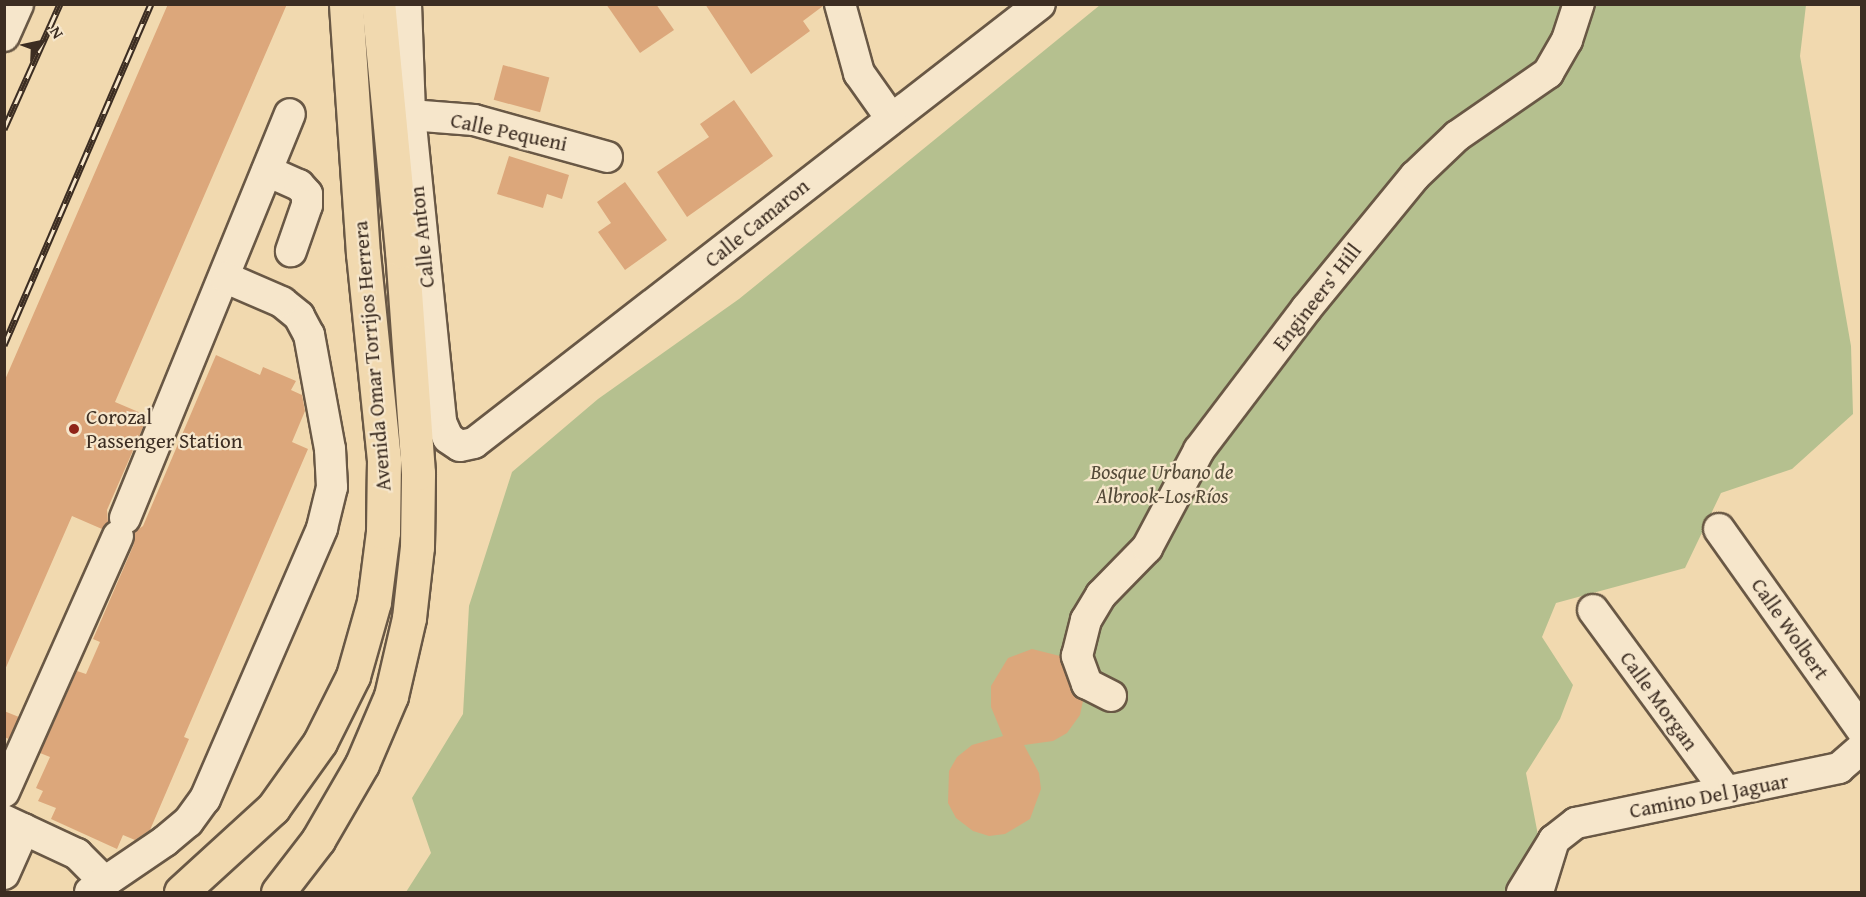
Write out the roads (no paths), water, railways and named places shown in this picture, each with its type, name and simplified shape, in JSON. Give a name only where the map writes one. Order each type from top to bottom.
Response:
[{"type":"main road","name":"Avenida Omar Torrijos Herrera","points":[[181,892],[273,808],[320,742],[353,676],[374,602],[383,532],[384,460],[363,254],[346,4]]},
{"type":"main road","name":"Avenida Omar Torrijos Herrera","points":[[278,892],[318,840],[362,764],[391,696],[409,618],[417,547],[418,473],[402,251],[378,4]]},
{"type":"street","points":[[4,36],[18,4]]},
{"type":"street","name":"Calle Anton","points":[[406,4],[410,115],[441,422],[448,438],[460,446],[474,443]]},
{"type":"street","points":[[840,4],[859,73],[891,117]]},
{"type":"street","name":"Calle Camaron","points":[[474,443],[891,117],[1040,4]]},
{"type":"street","name":"Engineers' Hill","points":[[1111,696],[1087,684],[1077,656],[1086,620],[1101,595],[1147,549],[1199,450],[1306,309],[1415,176],[1456,136],[1548,73],[1568,40],[1579,4]]},
{"type":"street","points":[[4,792],[122,527],[290,114]]},
{"type":"street","name":"Calle Pequeni","points":[[410,115],[474,120],[561,141],[607,157]]},
{"type":"street","points":[[267,171],[299,184],[307,194],[307,205],[291,251]]},
{"type":"street","points":[[4,874],[14,824],[77,854],[97,887],[180,828],[205,799],[322,528],[332,487],[330,448],[309,335],[299,316],[282,302],[224,277]]},
{"type":"street","name":"Calle Wolbert","points":[[1719,529],[1862,730]]},
{"type":"street","name":"Calle Morgan","points":[[1593,610],[1726,791]]},
{"type":"street","name":"Camino Del Jaguar","points":[[1522,892],[1554,840],[1576,823],[1839,768],[1862,748]]},
{"type":"street","points":[[1538,892],[1554,840]]},
{"type":"railway","points":[[4,129],[60,4]]},
{"type":"railway","points":[[4,345],[151,4]]},
{"type":"place","name":"Corozal Passenger Station","points":[[74,429]]},
{"type":"park label","name":"Bosque Urbano de Albrook-Los Ríos","points":[[1162,484]]}]
